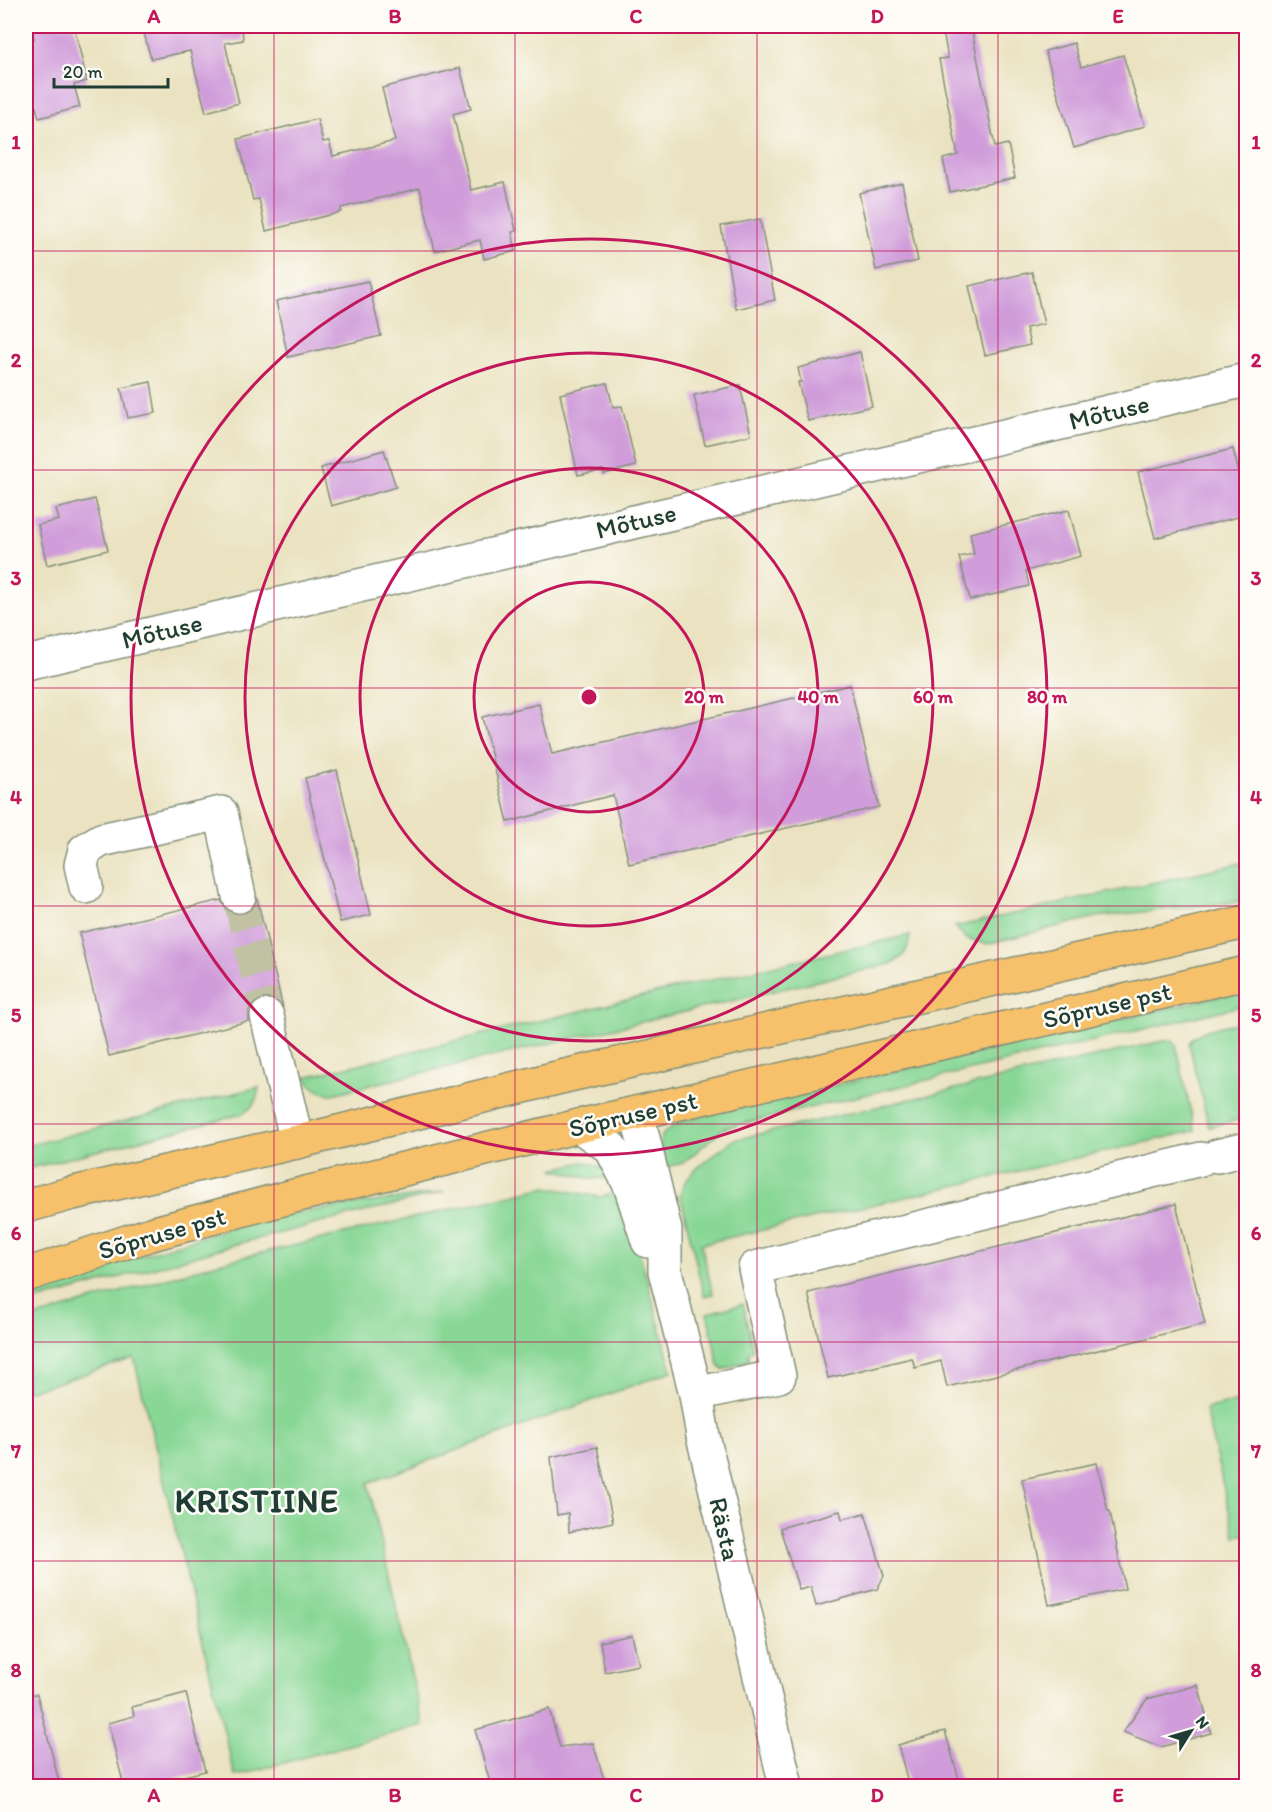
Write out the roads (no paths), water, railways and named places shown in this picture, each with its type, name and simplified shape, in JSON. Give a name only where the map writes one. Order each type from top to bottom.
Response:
[{"type":"main road","name":"Sõpruse pst","points":[[26,1206],[565,1076],[1246,922]]},
{"type":"main road","name":"Sõpruse pst","points":[[26,1275],[162,1231],[579,1126],[1246,973]]},
{"type":"street","name":"Mõtuse","points":[[26,663],[1246,380]]},
{"type":"street","points":[[86,887],[81,865],[85,850],[101,840],[221,813],[239,896]]},
{"type":"street","points":[[267,1016],[297,1142]]},
{"type":"street","name":"Rästa","points":[[637,1113],[665,1230],[665,1271],[696,1394],[703,1436],[786,1786]]},
{"type":"street","name":"Rästa","points":[[579,1126],[611,1148],[630,1185],[645,1235],[665,1271]]},
{"type":"street","points":[[696,1394],[779,1376],[755,1268],[1221,1155]]},
{"type":"tunnel","points":[[239,896],[267,1016]]},
{"type":"district","name":"KRISTIINE","points":[[257,1501]]}]
